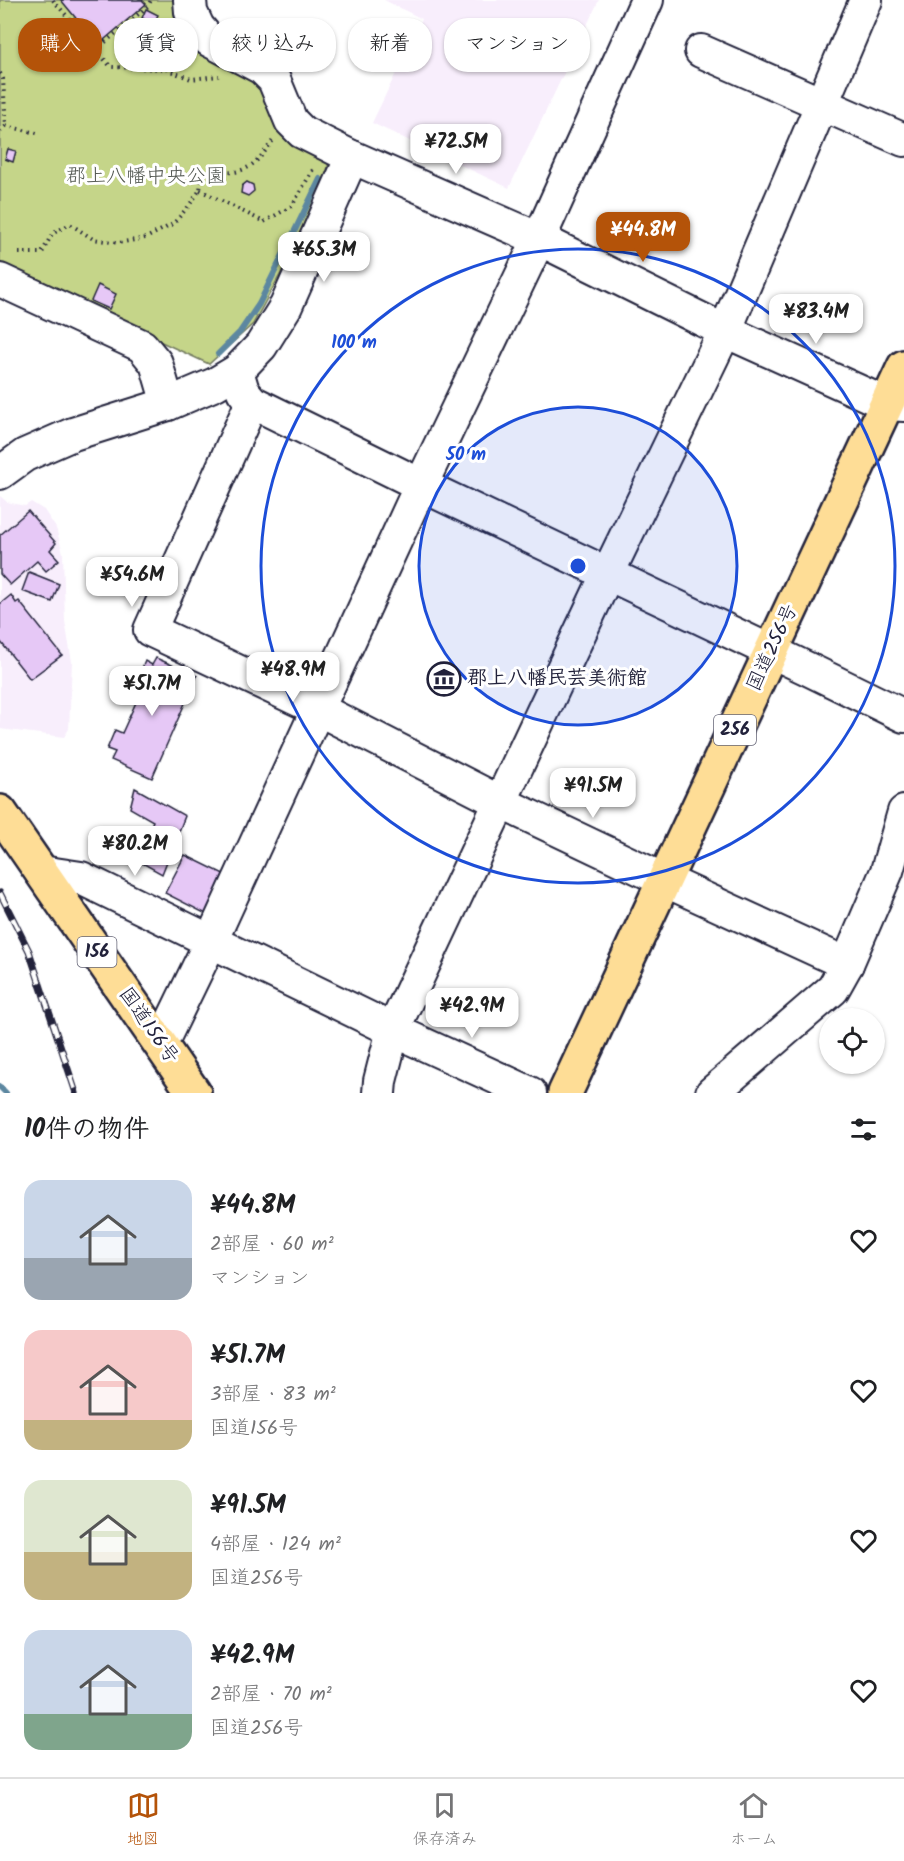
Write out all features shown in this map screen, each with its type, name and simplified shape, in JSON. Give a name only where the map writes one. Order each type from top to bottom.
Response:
[{"type":"highway","name":"国道256号","points":[[565,1093],[771,652],[896,404],[904,367]]},
{"type":"highway","name":"国道156号","points":[[0,812],[194,1093]]},
{"type":"street","points":[[190,0],[191,12],[198,27],[210,41]]},
{"type":"street","points":[[161,1044],[211,941],[421,485],[539,239],[647,0]]},
{"type":"street","points":[[379,1093],[393,1030],[607,575],[725,331],[866,0]]},
{"type":"street","points":[[701,51],[904,140]]},
{"type":"street","points":[[266,72],[274,80],[291,121],[302,132],[539,239],[725,331],[896,404]]},
{"type":"street","points":[[0,473],[25,455],[73,434],[168,404],[215,384],[237,371],[261,346],[286,306],[339,150]]},
{"type":"street","points":[[0,280],[142,346],[156,363],[168,404]]},
{"type":"street","points":[[237,371],[243,391],[252,402],[607,575],[904,716]]},
{"type":"street","points":[[252,402],[150,630],[318,709],[500,802],[847,964]]},
{"type":"street","points":[[712,1093],[833,989],[847,964],[887,871],[904,812]]},
{"type":"street","points":[[41,872],[81,878],[393,1030],[530,1093]]},
{"type":"path","points":[[53,0],[68,18]]},
{"type":"path","points":[[102,45],[148,6],[151,0]]},
{"type":"path","points":[[102,57],[111,67],[165,69],[191,79],[220,75],[221,72]]},
{"type":"path","points":[[0,73],[3,79],[6,126],[0,132]]},
{"type":"path","points":[[6,126],[41,134]]},
{"type":"path","points":[[19,253],[42,253],[52,234],[70,224],[93,239],[118,243],[146,238],[173,224],[200,190],[202,175],[211,169],[233,172],[255,165],[274,139]]},
{"type":"path","points":[[200,190],[264,222],[292,206],[339,150]]},
{"type":"shaded area","points":[[384,0],[599,0],[590,19],[444,18],[444,72],[565,72],[509,188],[372,123],[397,72],[432,72],[432,18],[420,18]]},
{"type":"shaded area","points":[[0,496],[7,502],[25,506],[31,502],[44,510],[56,528],[63,553],[65,621],[72,662],[69,729],[64,737],[0,729]]},
{"type":"green space","name":"郡上八幡中央公園","points":[[0,0],[183,0],[210,28],[210,72],[253,72],[330,157],[325,180],[281,273],[253,324],[209,364],[0,267]]},
{"type":"building","points":[[61,0],[142,0],[146,4],[130,18],[114,18],[114,31],[102,42],[102,18],[76,18]]},
{"type":"building","points":[[146,9],[158,15],[156,18],[142,18]]},
{"type":"building","points":[[8,149],[16,151],[13,162],[5,159]]},
{"type":"building","points":[[247,182],[253,185],[254,191],[248,196],[241,193],[242,186]]},
{"type":"building","points":[[98,285],[116,294],[109,309],[91,301]]},
{"type":"building","points":[[28,511],[56,543],[50,550],[59,560],[46,571],[37,561],[10,585],[0,574],[0,535]]},
{"type":"building","points":[[29,572],[59,584],[52,602],[22,591]]},
{"type":"building","points":[[11,595],[16,603],[19,601],[62,655],[30,679],[0,641],[0,604]]},
{"type":"building","points":[[156,658],[197,676],[152,778],[111,760],[115,752],[107,749],[115,730],[122,733],[142,689],[135,685],[145,661],[152,665]]},
{"type":"building","points":[[135,788],[185,816],[162,874],[135,859],[153,821],[130,808]]},
{"type":"building","points":[[185,855],[234,879],[214,918],[165,893]]},
{"type":"waterway","points":[[218,354],[240,332],[259,304],[320,179]]},
{"type":"waterway","points":[[0,1087],[6,1093]]},
{"type":"railway","points":[[0,893],[29,951],[76,1093]]},
{"type":"place","name":"郡上八幡民芸美術館","points":[[444,679]]}]
